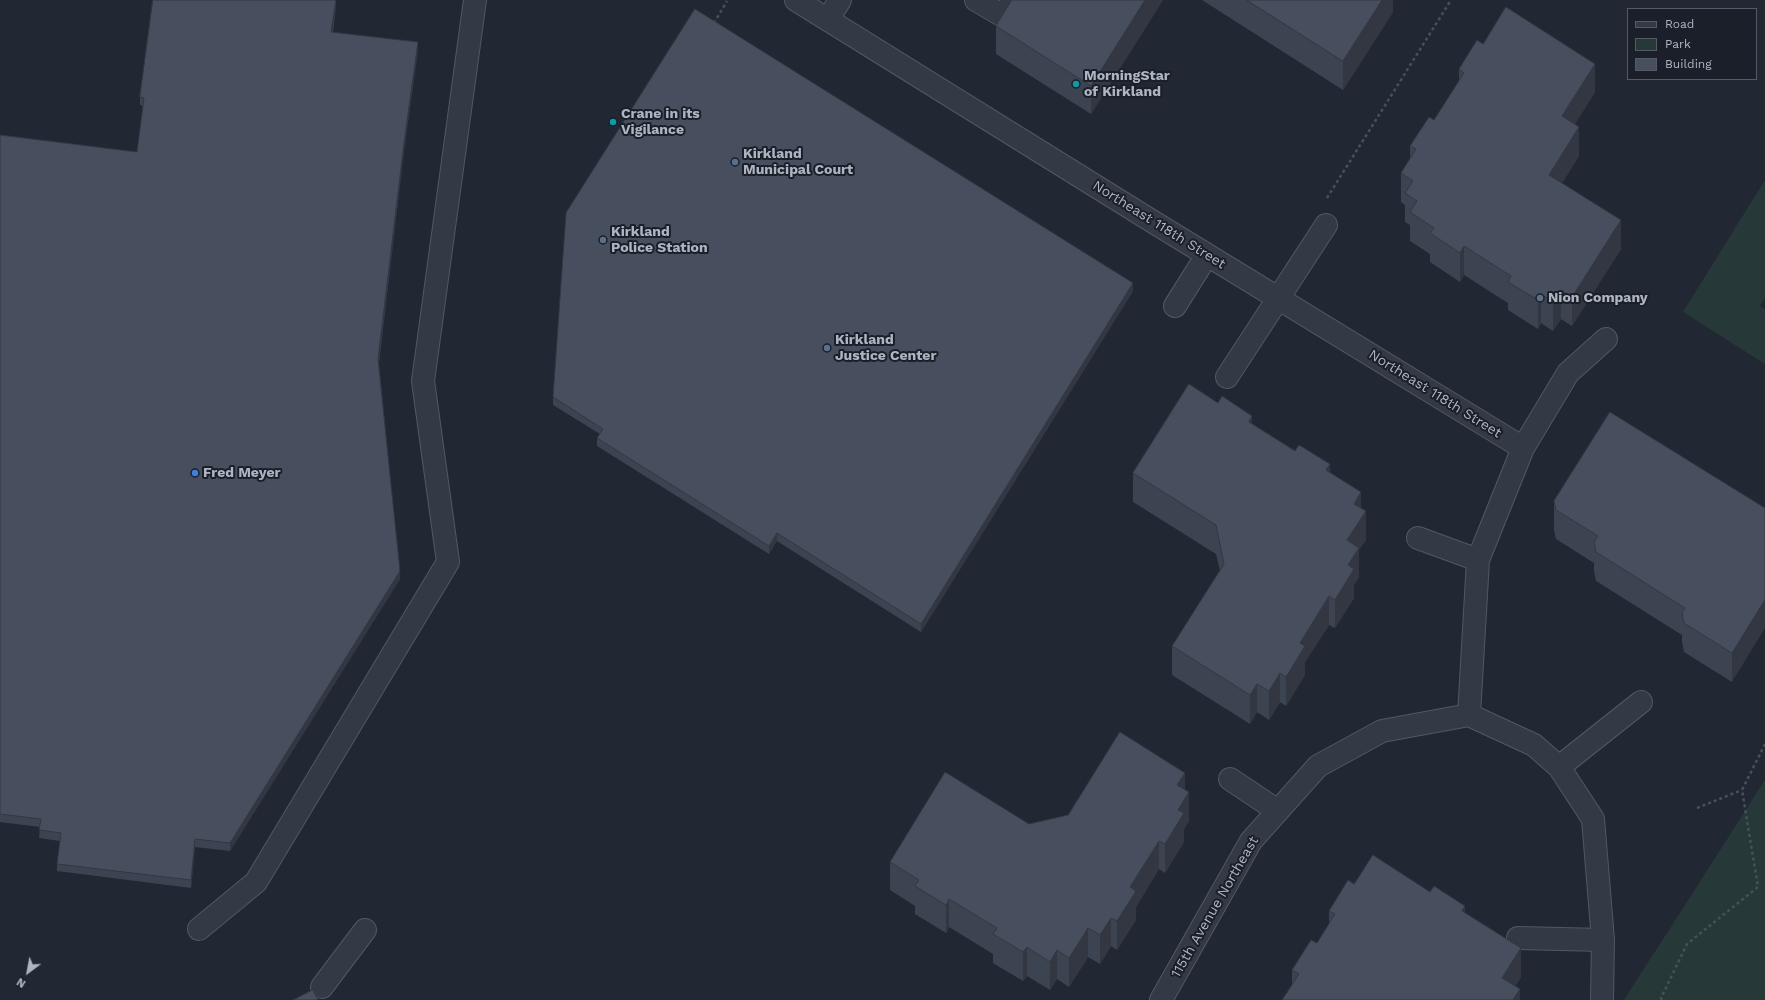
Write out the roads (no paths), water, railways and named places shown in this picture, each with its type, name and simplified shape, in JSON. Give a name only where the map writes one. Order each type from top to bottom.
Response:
[{"type":"street","points":[[200,929],[256,882],[448,562],[423,381],[475,0]]},
{"type":"street","name":"Northeast 118th Street","points":[[796,0],[1207,255],[1523,448]]},
{"type":"street","points":[[828,19],[840,0]]},
{"type":"street","points":[[976,0],[1003,16],[1014,0]]},
{"type":"street","points":[[1227,377],[1326,225]]},
{"type":"street","points":[[1175,306],[1207,255]]},
{"type":"street","points":[[1602,1000],[1603,940],[1593,819],[1559,768],[1534,745],[1469,715],[1478,560],[1523,448],[1568,373],[1606,339]]},
{"type":"street","points":[[1418,538],[1478,560]]},
{"type":"street","points":[[1559,768],[1641,702]]},
{"type":"street","name":"115th Avenue Northeast","points":[[1161,1000],[1251,841],[1318,766],[1382,732],[1469,715]]},
{"type":"street","points":[[1230,779],[1278,811]]},
{"type":"street","points":[[322,987],[365,930]]},
{"type":"street","points":[[1518,938],[1603,940]]},
{"type":"place","name":"MorningStar of Kirkland","points":[[1076,84]]},
{"type":"place","name":"Crane in its Vigilance","points":[[613,122]]},
{"type":"place","name":"Kirkland Municipal Court","points":[[735,162]]},
{"type":"place","name":"Kirkland Police Station","points":[[603,240]]},
{"type":"place","name":"Nion Company","points":[[1540,298]]},
{"type":"place","name":"Kirkland Justice Center","points":[[827,348]]},
{"type":"place","name":"Fred Meyer","points":[[195,473]]}]
